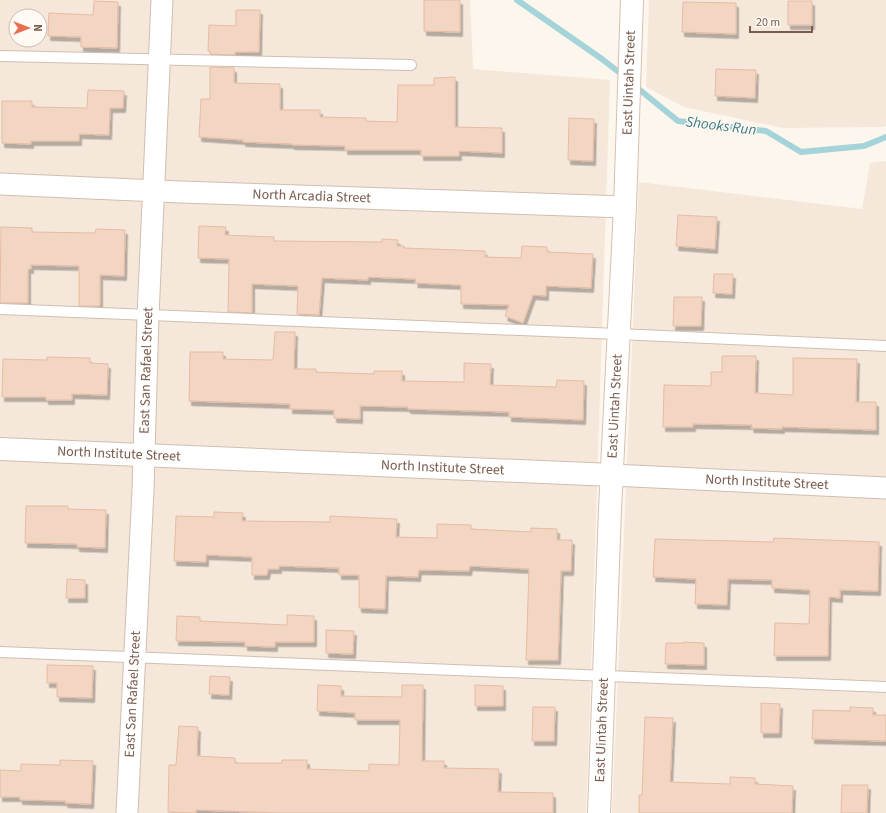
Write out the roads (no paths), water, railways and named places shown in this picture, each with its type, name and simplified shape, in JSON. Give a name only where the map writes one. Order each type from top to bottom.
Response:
[{"type":"main road","name":"East Uintah Street","points":[[599,813],[618,334],[625,207],[632,0]]},
{"type":"main road","name":"North Institute Street","points":[[0,449],[612,475]]},
{"type":"street","name":"East San Rafael Street","points":[[127,813],[144,455],[148,316],[162,0]]},
{"type":"street","name":"North Arcadia Street","points":[[0,184],[154,191],[625,207]]},
{"type":"street","name":"North Institute Street","points":[[612,475],[886,488]]},
{"type":"lane","points":[[0,56],[411,65]]},
{"type":"lane","points":[[0,309],[886,346]]},
{"type":"lane","points":[[0,652],[886,687]]},
{"type":"waterway","name":"Shooks Run","points":[[517,0],[602,59],[625,77]]},
{"type":"waterway","name":"Shooks Run","points":[[635,86],[678,121],[766,131],[801,152],[864,146],[886,137]]}]
